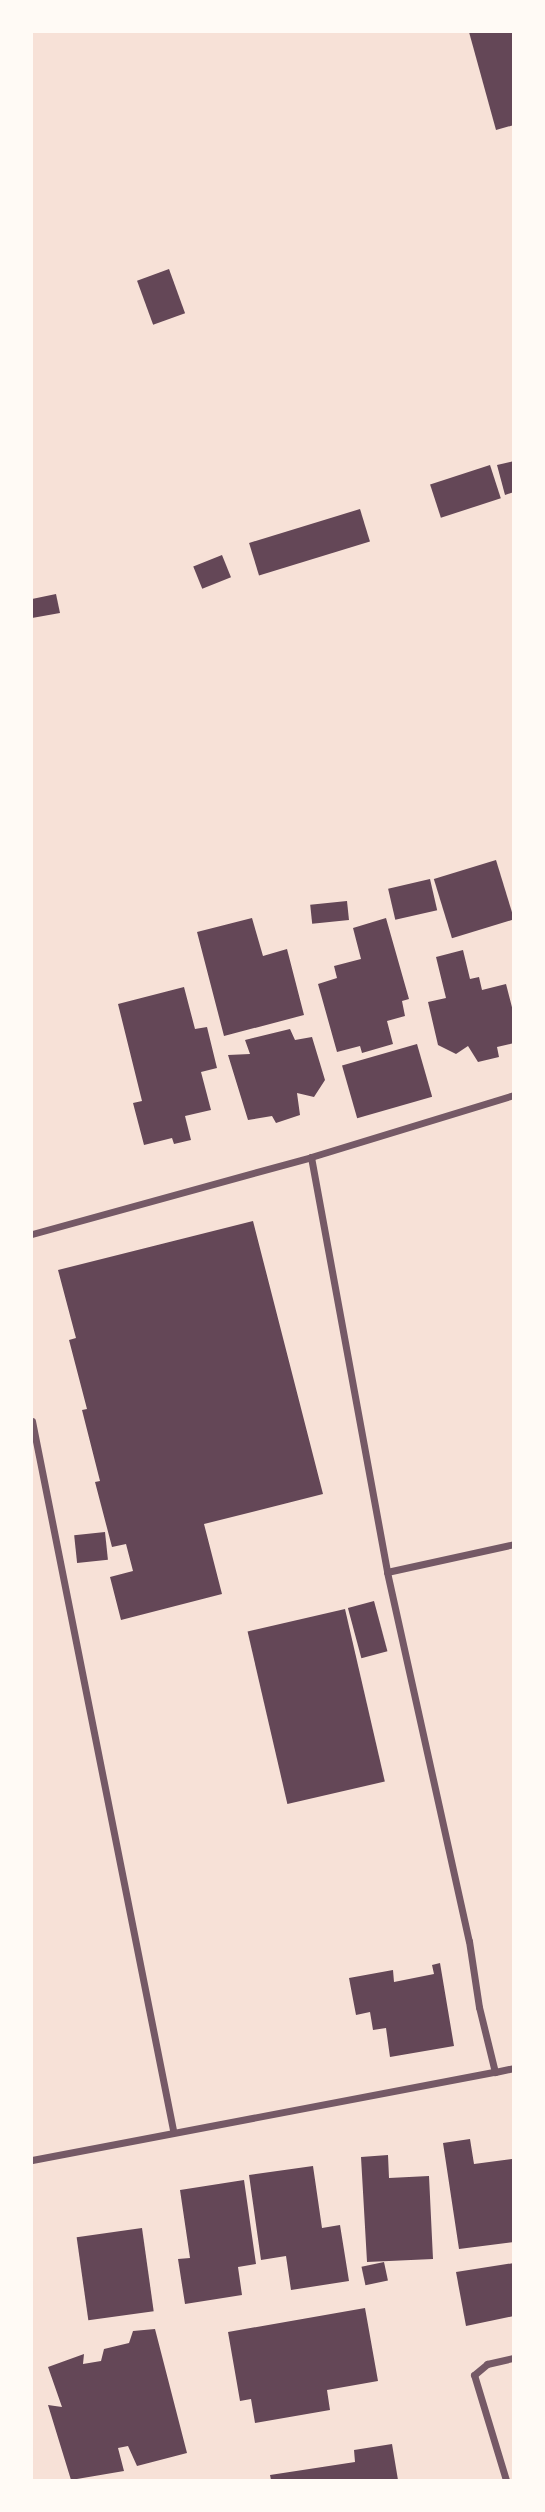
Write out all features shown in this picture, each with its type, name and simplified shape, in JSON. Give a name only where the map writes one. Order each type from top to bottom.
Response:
[{"type":"street","points":[[32,1234],[311,1157],[513,1095]]},
{"type":"street","points":[[311,1157],[387,1572],[495,2072]]},
{"type":"street","points":[[32,1422],[173,2130]]},
{"type":"street","points":[[387,1572],[513,1544]]},
{"type":"street","points":[[32,2160],[173,2130],[513,2068]]},
{"type":"street","points":[[506,2480],[474,2375],[487,2364],[513,2358]]},
{"type":"building","points":[[469,32],[514,32],[514,125],[496,130]]},
{"type":"building","points":[[169,269],[185,313],[153,325],[137,281]]},
{"type":"building","points":[[514,461],[514,492],[505,495],[497,465]]},
{"type":"building","points":[[490,465],[501,498],[441,518],[430,484]]},
{"type":"building","points":[[360,509],[370,542],[259,575],[249,543]]},
{"type":"building","points":[[222,555],[231,577],[202,589],[193,567]]},
{"type":"building","points":[[56,594],[60,613],[32,618],[32,599]]},
{"type":"building","points":[[496,860],[514,919],[452,938],[434,879]]},
{"type":"building","points":[[430,879],[437,910],[395,920],[388,889]]},
{"type":"building","points":[[347,901],[349,920],[312,924],[310,905]]},
{"type":"building","points":[[252,918],[263,956],[287,949],[304,1015],[224,1036],[197,932]]},
{"type":"building","points":[[386,918],[409,999],[402,1001],[405,1016],[387,1021],[393,1044],[362,1053],[360,1046],[337,1052],[318,984],[337,978],[334,966],[361,959],[353,928]]},
{"type":"building","points":[[463,950],[470,979],[479,977],[482,990],[506,984],[514,1015],[514,1043],[497,1047],[499,1057],[478,1062],[468,1046],[456,1054],[438,1045],[428,1002],[446,998],[436,957]]},
{"type":"building","points":[[184,987],[195,1029],[207,1027],[217,1068],[201,1072],[211,1110],[185,1116],[191,1140],[174,1144],[172,1138],[144,1145],[133,1103],[142,1101],[118,1004]]},
{"type":"building","points":[[290,1029],[295,1040],[312,1037],[325,1080],[314,1097],[297,1093],[300,1115],[276,1123],[272,1116],[248,1120],[228,1055],[250,1054],[245,1040]]},
{"type":"building","points":[[417,1044],[432,1097],[357,1118],[342,1065]]},
{"type":"building","points":[[253,1221],[323,1494],[204,1524],[222,1594],[121,1620],[110,1577],[133,1571],[126,1544],[112,1547],[95,1482],[100,1481],[82,1410],[87,1409],[69,1340],[76,1338],[58,1270]]},
{"type":"building","points":[[105,1532],[108,1560],[77,1563],[74,1535]]},
{"type":"building","points":[[374,1601],[387,1651],[361,1658],[348,1608]]},
{"type":"building","points":[[345,1609],[385,1781],[287,1804],[248,1631]]},
{"type":"building","points":[[440,1963],[454,2046],[390,2057],[386,2028],[373,2030],[370,2012],[356,2015],[349,1978],[393,1970],[394,1982],[434,1974],[432,1965]]},
{"type":"building","points":[[470,2139],[474,2164],[512,2159],[514,2242],[459,2249],[443,2143]]},
{"type":"building","points":[[388,2155],[389,2178],[429,2176],[433,2259],[367,2262],[361,2157]]},
{"type":"building","points":[[313,2166],[322,2228],[340,2225],[349,2281],[291,2290],[286,2256],[261,2260],[249,2175]]},
{"type":"building","points":[[244,2180],[256,2264],[238,2267],[242,2295],[185,2304],[178,2259],[190,2258],[180,2190]]},
{"type":"building","points":[[142,2228],[154,2311],[88,2320],[77,2237]]},
{"type":"building","points":[[384,2262],[388,2281],[365,2285],[362,2267]]},
{"type":"building","points":[[514,2263],[514,2316],[466,2326],[456,2272]]},
{"type":"building","points":[[365,2308],[378,2381],[327,2390],[330,2410],[255,2423],[251,2399],[240,2401],[228,2332]]},
{"type":"building","points":[[155,2329],[187,2453],[137,2466],[128,2446],[118,2448],[124,2471],[71,2480],[48,2405],[62,2407],[48,2367],[84,2354],[83,2364],[101,2361],[104,2349],[129,2343],[133,2331]]},
{"type":"building","points":[[392,2444],[398,2480],[271,2480],[270,2475],[355,2462],[354,2450]]}]
